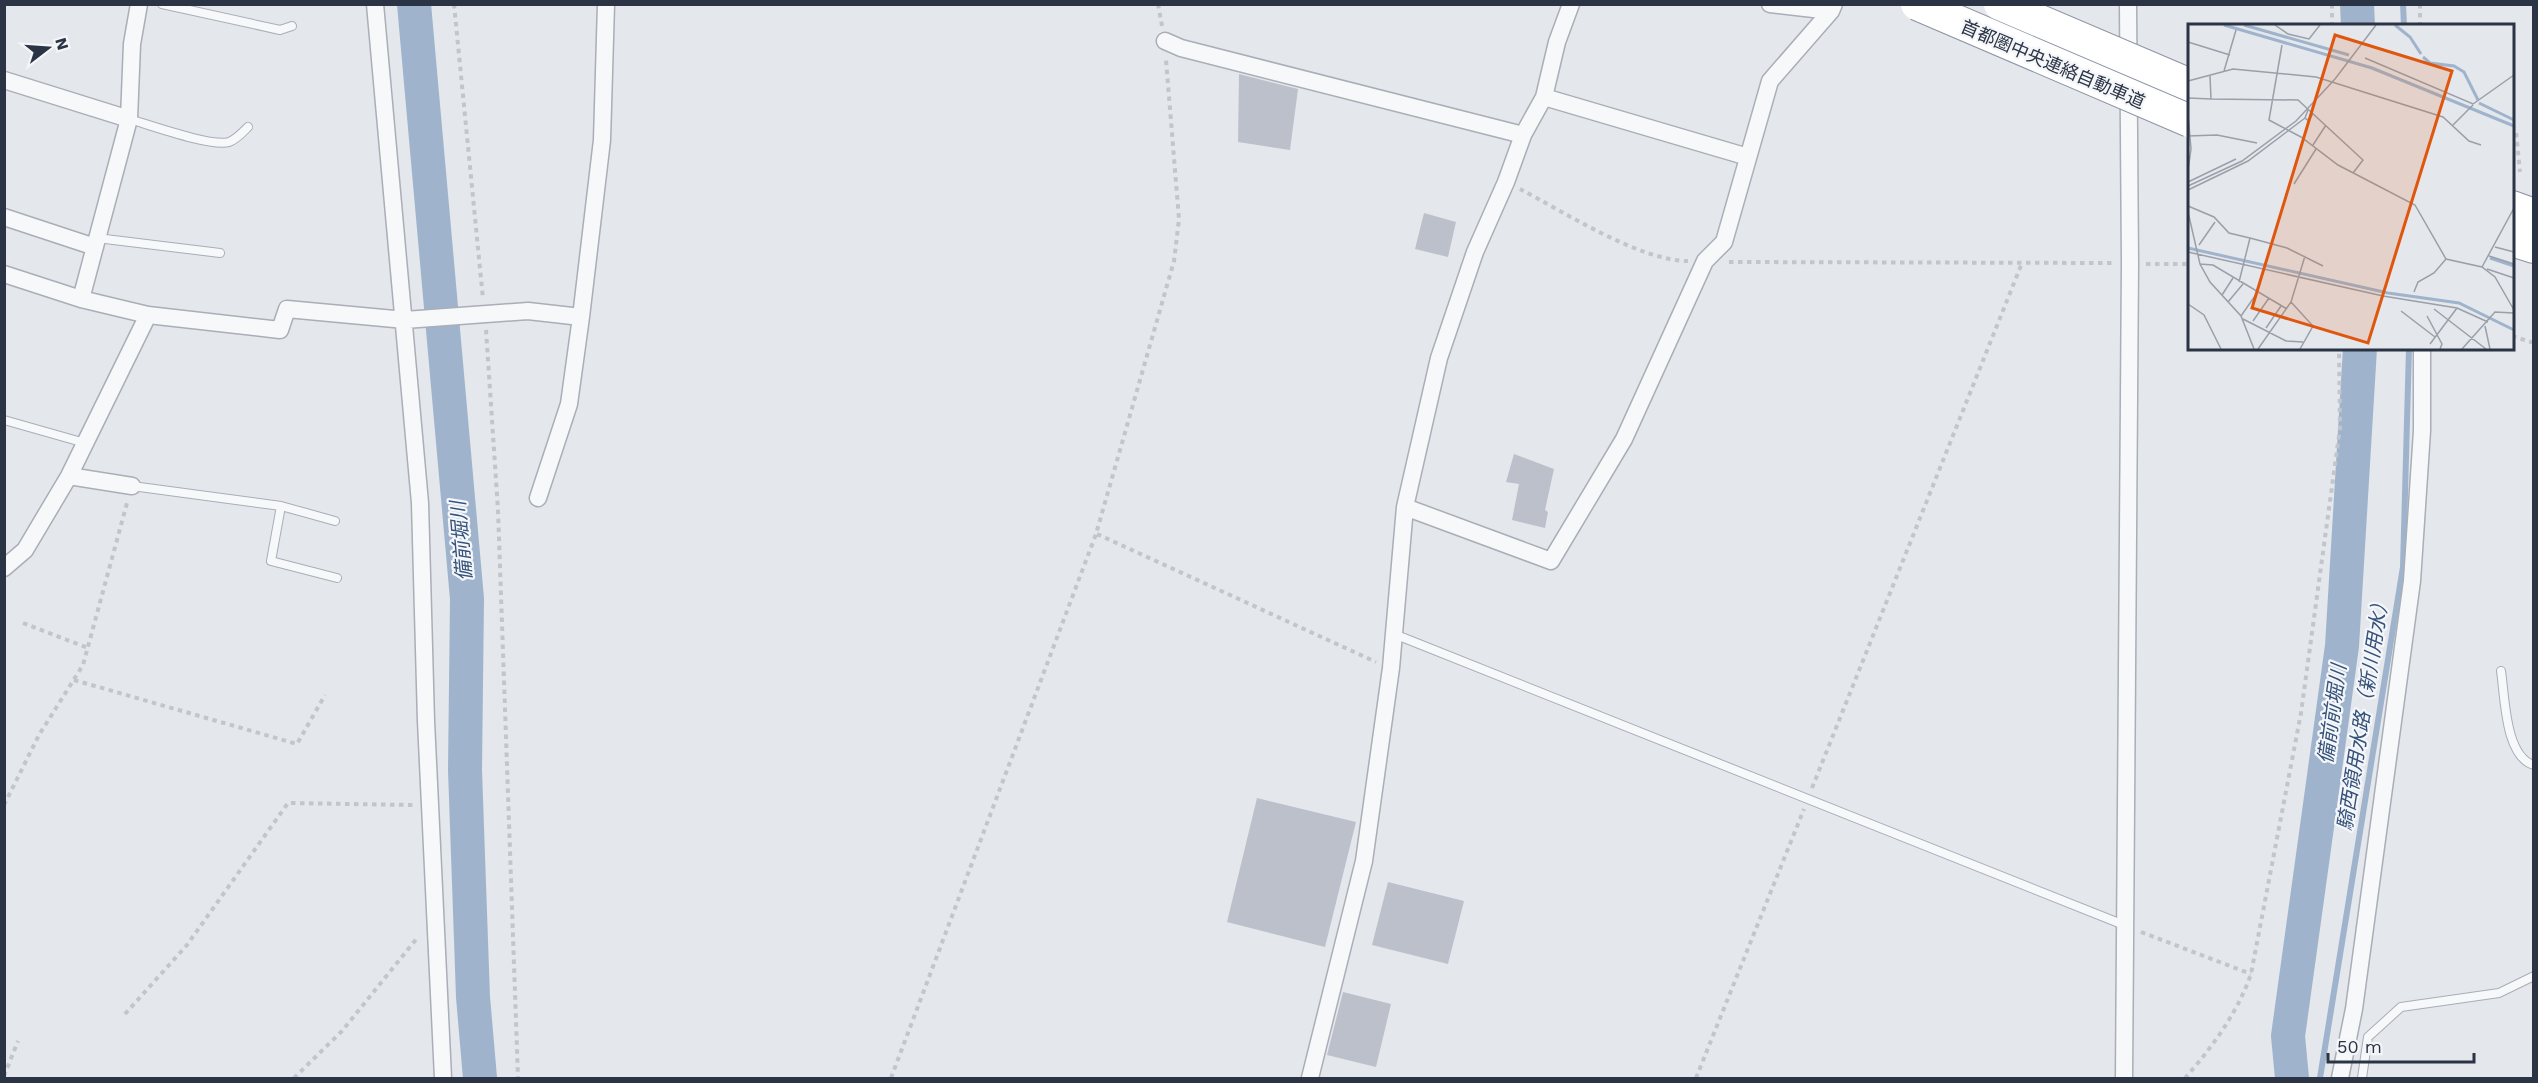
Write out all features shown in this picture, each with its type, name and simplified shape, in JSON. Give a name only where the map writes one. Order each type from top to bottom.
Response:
[{"type":"highway","name":"首都圏中央連絡自動車道","points":[[1917,4],[2188,120]]},
{"type":"highway","name":"首都圏中央連絡自動車道","points":[[2000,4],[2188,84]]},
{"type":"highway","points":[[2514,208],[2534,215]]},
{"type":"highway","points":[[2514,241],[2534,247]]},
{"type":"street","points":[[375,4],[420,503],[430,820],[443,1078]]},
{"type":"street","points":[[538,498],[569,404],[581,317],[602,140],[606,4]]},
{"type":"street","points":[[1311,1078],[1364,861],[1391,668],[1405,507],[1439,358],[1475,252],[1506,182],[1523,135],[1544,97],[1557,42],[1571,4]]},
{"type":"street","points":[[1770,4],[1832,8]]},
{"type":"street","points":[[2124,1078],[2130,263],[2128,4]]},
{"type":"street","points":[[81,299],[129,119],[132,44],[137,5]]},
{"type":"street","points":[[1405,507],[1551,561],[1624,439],[1705,261],[1724,242],[1770,81],[1832,8]]},
{"type":"street","points":[[1164,41],[1181,48],[1523,135]]},
{"type":"street","points":[[4,80],[129,119]]},
{"type":"street","points":[[1544,97],[1748,157]]},
{"type":"street","points":[[4,217],[96,242]]},
{"type":"street","points":[[4,274],[81,299],[148,315],[280,330],[287,309],[405,320],[528,311],[581,317]]},
{"type":"street","points":[[4,568],[25,550],[69,476],[148,315]]},
{"type":"street","points":[[2340,1078],[2354,1009],[2412,581],[2422,431],[2422,350]]},
{"type":"street","points":[[69,476],[132,486]]},
{"type":"lane","points":[[162,4],[280,30],[292,26]]},
{"type":"lane","points":[[129,119],[202,140],[226,142],[238,138],[248,127]]},
{"type":"lane","points":[[96,242],[220,253]]},
{"type":"lane","points":[[4,420],[85,443]]},
{"type":"lane","points":[[132,486],[281,506],[335,521]]},
{"type":"lane","points":[[281,506],[271,561],[337,578]]},
{"type":"lane","points":[[1394,634],[2124,925]]},
{"type":"lane","points":[[2501,670],[2512,745],[2524,762],[2534,765]]},
{"type":"lane","points":[[2362,1078],[2368,1037],[2401,1007],[2499,993],[2534,976]]},
{"type":"path","points":[[454,4],[484,313],[498,510],[518,1078]]},
{"type":"path","points":[[2332,4],[2332,24]]},
{"type":"path","points":[[2420,4],[2420,24]]},
{"type":"path","points":[[891,1078],[1096,534],[1174,261],[1179,219],[1164,41]]},
{"type":"path","points":[[2514,128],[2520,172]]},
{"type":"path","points":[[1506,182],[1606,234],[1670,261],[2188,264]]},
{"type":"path","points":[[1696,1078],[2022,262]]},
{"type":"path","points":[[2514,337],[2534,343]]},
{"type":"path","points":[[2185,1078],[2202,1059],[2239,1002],[2251,974],[2301,713],[2340,428],[2339,350]]},
{"type":"path","points":[[4,805],[39,735],[83,665],[132,486]]},
{"type":"path","points":[[1096,534],[1391,668]]},
{"type":"path","points":[[23,623],[88,648]]},
{"type":"path","points":[[74,680],[297,744],[325,695]]},
{"type":"path","points":[[125,1014],[187,945],[288,803],[417,805],[430,820]]},
{"type":"path","points":[[2124,925],[2251,974]]},
{"type":"path","points":[[294,1078],[342,1031],[420,936]]},
{"type":"path","points":[[4,1076],[18,1041]]},
{"type":"building","points":[[1239,74],[1298,89],[1290,150],[1238,142]]},
{"type":"building","points":[[1424,213],[1456,222],[1448,257],[1415,249]]},
{"type":"building","points":[[1514,454],[1554,469],[1545,510],[1548,512],[1545,528],[1512,520],[1519,484],[1506,482]]},
{"type":"building","points":[[1257,798],[1356,822],[1325,947],[1227,922]]},
{"type":"building","points":[[1388,882],[1464,901],[1448,964],[1372,945]]},
{"type":"building","points":[[1343,992],[1391,1004],[1376,1067],[1327,1055]]},
{"type":"waterway","name":"備前堀川","points":[[414,4],[467,599],[465,770],[473,997],[480,1078]]},
{"type":"waterway","name":"備前前堀川","points":[[2357,4],[2358,24]]},
{"type":"waterway","name":"騎西領用水路（新川用水）","points":[[2403,4],[2404,24]]},
{"type":"waterway","name":"備前前堀川","points":[[2292,1078],[2288,1036],[2342,646],[2360,350]]},
{"type":"waterway","name":"騎西領用水路（新川用水）","points":[[2320,1078],[2403,567],[2409,350]]}]
